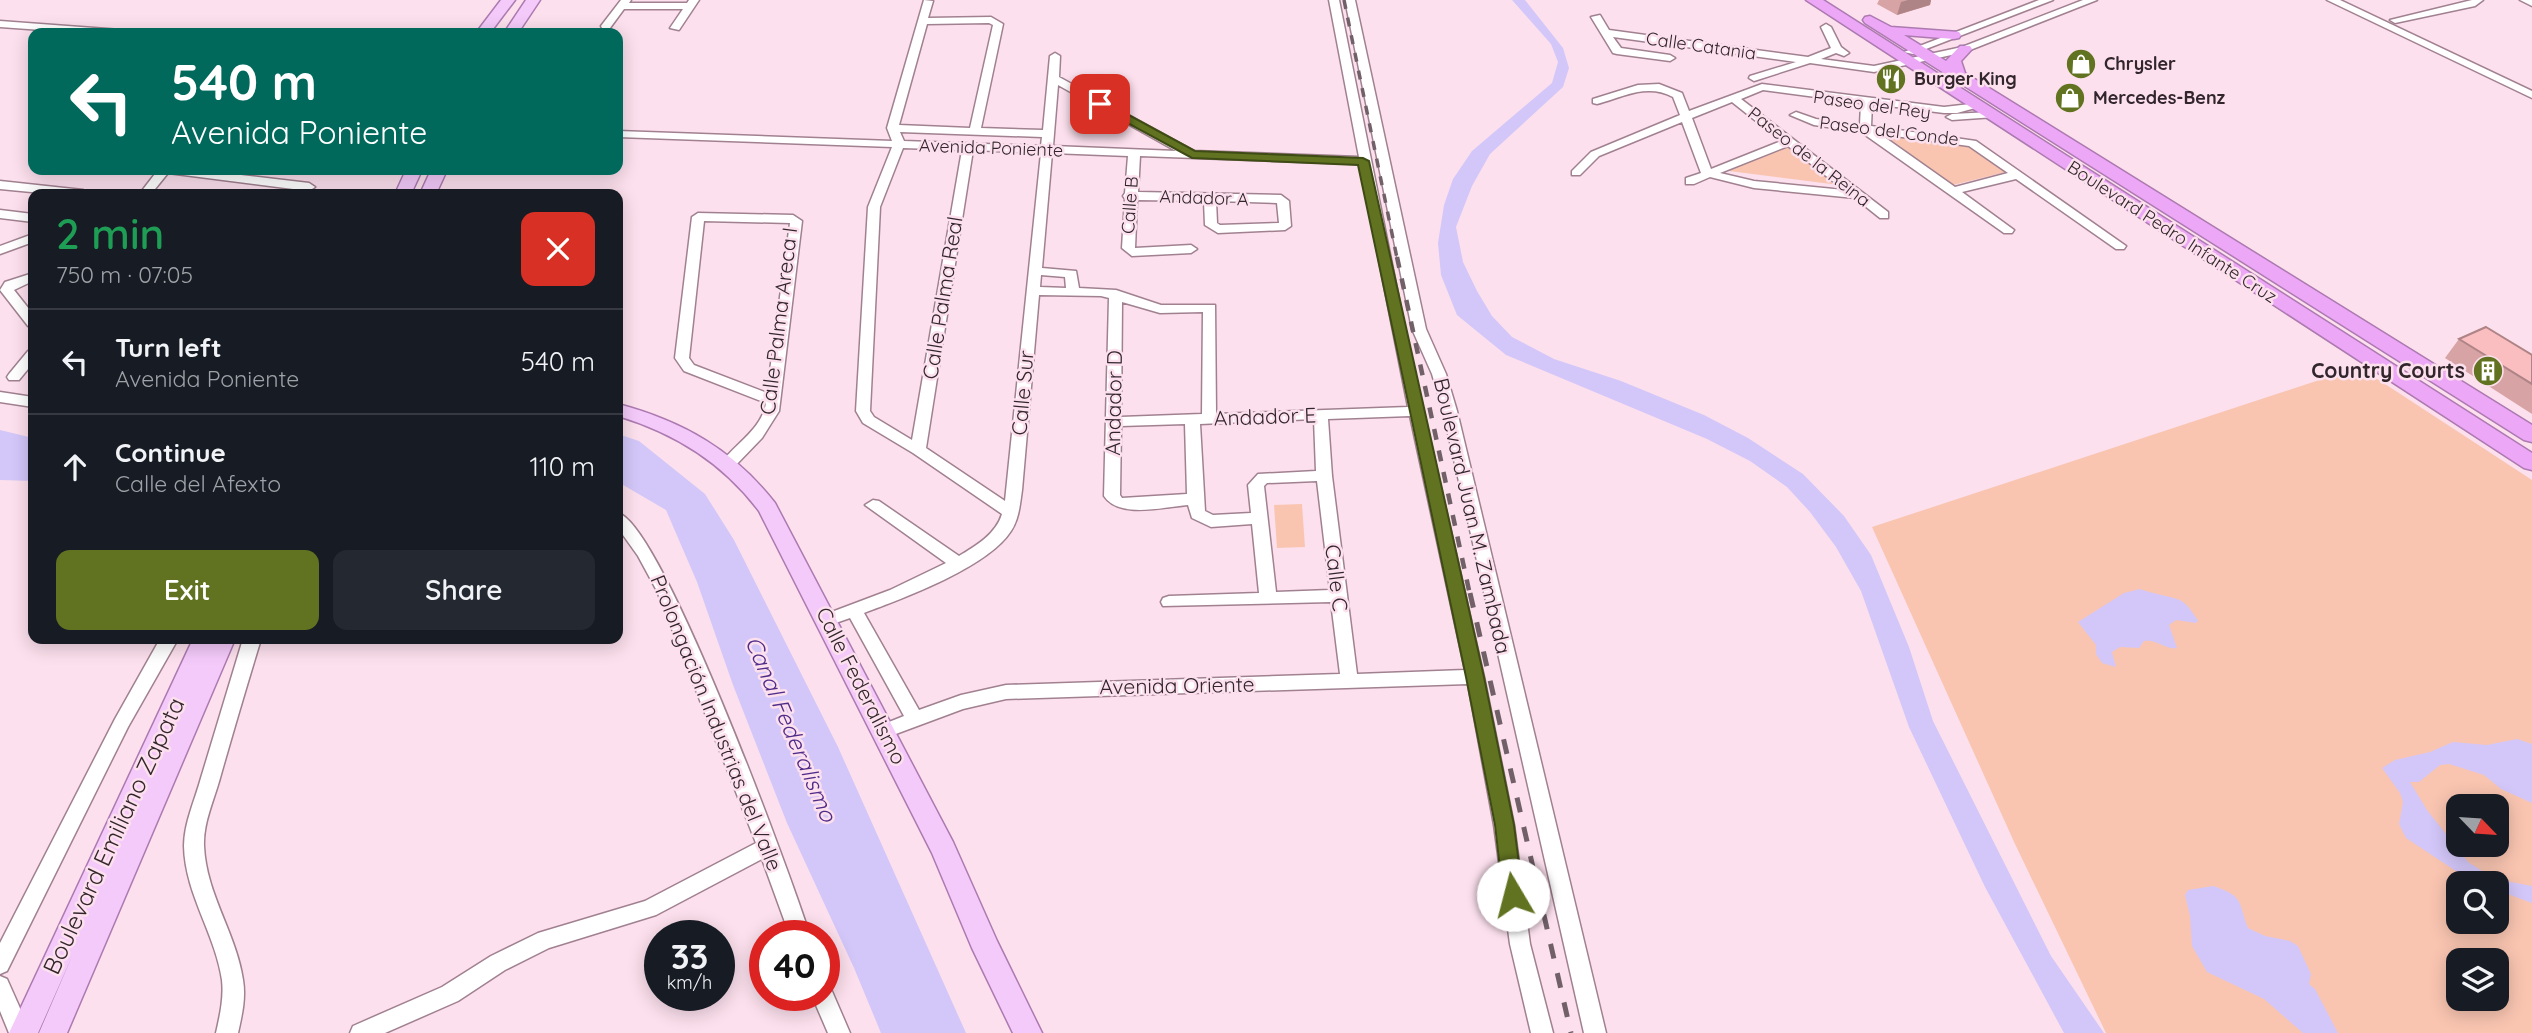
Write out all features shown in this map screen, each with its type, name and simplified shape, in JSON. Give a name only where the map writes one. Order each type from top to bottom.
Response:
[{"type":"highway","name":"Boulevard Pedro Infante Cruz","points":[[1813,0],[1912,56],[1958,74],[2532,435]]},
{"type":"highway","name":"Boulevard Pedro Infante Cruz","points":[[1839,0],[1878,25],[1912,56],[1991,115],[2532,464]]},
{"type":"highway","points":[[1878,25],[1909,33],[1954,35]]},
{"type":"highway","points":[[1958,74],[1953,60],[1965,49]]},
{"type":"main road","points":[[487,28],[508,0]]},
{"type":"main road","points":[[514,28],[533,0]]},
{"type":"main road","name":"Calle Federalismo","points":[[623,412],[678,431],[729,463],[756,490],[768,508],[944,850],[986,948],[1028,1033]]},
{"type":"main road","name":"Boulevard Emiliano Zapata","points":[[21,1033],[202,644]]},
{"type":"main road","name":"Boulevard Emiliano Zapata","points":[[53,1033],[222,644]]},
{"type":"street","name":"Boulevard Juan M. Zambada","points":[[1334,0],[1363,161],[1475,677],[1504,825],[1520,944],[1542,1033]]},
{"type":"street","name":"Boulevard Juan M. Zambada","points":[[1350,0],[1419,329],[1439,374],[1450,411],[1508,670],[1558,864],[1595,1033]]},
{"type":"street","points":[[1912,56],[1954,35],[2048,0]]},
{"type":"street","points":[[1912,56],[1965,49],[2092,0]]},
{"type":"street","points":[[2332,0],[2532,95]]},
{"type":"street","points":[[2353,0],[2394,15],[2532,83]]},
{"type":"street","points":[[2394,15],[2443,3],[2478,0]]},
{"type":"street","points":[[2525,0],[2532,3]]},
{"type":"street","points":[[928,1],[893,128],[899,144],[874,207],[863,411],[868,420],[918,450],[1011,513]]},
{"type":"street","points":[[606,26],[624,3],[692,3]]},
{"type":"street","points":[[675,27],[692,3]]},
{"type":"street","points":[[2394,15],[2443,3]]},
{"type":"street","points":[[1596,17],[1615,50],[1670,58]]},
{"type":"street","points":[[922,21],[991,20],[998,24],[975,132]]},
{"type":"street","points":[[0,24],[54,28]]},
{"type":"street","points":[[1826,27],[1837,49],[1865,67]]},
{"type":"street","name":"Calle Catania","points":[[1606,33],[1865,67],[1912,56]]},
{"type":"street","points":[[1664,40],[1674,71]]},
{"type":"street","points":[[1753,84],[1804,60],[1837,49]]},
{"type":"street","name":"Calle Sur","points":[[827,620],[959,564],[990,546],[1006,527],[1011,513],[1055,56]]},
{"type":"street","points":[[1053,78],[1192,155]]},
{"type":"street","name":"Paseo del Rey","points":[[1576,173],[1603,149],[1733,98],[1753,84],[1951,110],[1975,104]]},
{"type":"street","points":[[1597,101],[1635,87],[1669,90],[1678,95],[1705,170],[1709,174],[1734,182],[1858,195]]},
{"type":"street","name":"Paseo de la Reina","points":[[1733,98],[1884,215]]},
{"type":"street","points":[[1867,100],[1865,129],[2008,230]]},
{"type":"street","name":"Paseo del Rey","points":[[1867,100],[1955,117],[1991,115]]},
{"type":"street","name":"Paseo del Conde","points":[[1796,115],[1815,122],[1972,143],[2120,246]]},
{"type":"street","points":[[893,128],[1048,134]]},
{"type":"street","name":"Avenida Poniente","points":[[623,134],[1363,161]]},
{"type":"street","points":[[1690,181],[1789,142]]},
{"type":"street","name":"Calle Palma Real","points":[[918,450],[968,147]]},
{"type":"street","name":"Calle B","points":[[1134,153],[1129,196],[1128,248],[1135,252],[1191,249]]},
{"type":"street","points":[[149,189],[160,175]]},
{"type":"street","points":[[210,175],[309,187]]},
{"type":"street","points":[[1953,191],[2017,175]]},
{"type":"street","points":[[265,189],[273,183]]},
{"type":"street","points":[[0,185],[37,189]]},
{"type":"street","name":"Andador A","points":[[1129,196],[1189,195],[1278,199],[1283,201],[1285,226],[1218,229],[1211,225],[1210,198]]},
{"type":"street","points":[[0,214],[28,217]]},
{"type":"street","name":"Calle Palma Areca I","points":[[729,463],[767,421],[773,401],[795,219],[696,218],[682,358],[684,364],[773,401]]},
{"type":"street","points":[[0,250],[28,240]]},
{"type":"street","points":[[1034,271],[1071,274],[1073,291]]},
{"type":"street","points":[[28,278],[10,285],[7,290],[28,317]]},
{"type":"street","points":[[1033,290],[1116,294],[1160,309],[1210,308],[1209,419]]},
{"type":"street","name":"Andador D","points":[[1116,294],[1112,496],[1117,502],[1125,504],[1195,499]]},
{"type":"street","points":[[14,377],[28,360]]},
{"type":"street","points":[[0,397],[28,401]]},
{"type":"street","name":"Andador E","points":[[1114,422],[1416,411]]},
{"type":"street","name":"Calle C","points":[[1321,415],[1324,476],[1349,679]]},
{"type":"street","points":[[1192,419],[1195,499],[1198,513],[1211,521],[1258,518]]},
{"type":"street","points":[[1268,598],[1255,492],[1259,480],[1324,476]]},
{"type":"street","points":[[873,505],[959,564]]},
{"type":"street","name":"Prolongación Industrias del Valle","points":[[623,524],[639,543],[667,596],[745,782],[794,920]]},
{"type":"street","points":[[1169,601],[1338,596]]},
{"type":"street","points":[[854,610],[915,719]]},
{"type":"street","points":[[0,964],[115,736],[166,644]]},
{"type":"street","points":[[227,1033],[234,1014],[234,977],[227,952],[200,889],[194,843],[205,794],[250,644]]},
{"type":"street","name":"Avenida Oriente","points":[[884,731],[961,702],[1006,692],[1475,677]]},
{"type":"street","points":[[361,1033],[450,994],[498,963],[545,940],[649,909],[768,846]]},
{"type":"street","points":[[0,986],[21,1033]]},
{"type":"street","points":[[829,1011],[839,1033]]},
{"type":"shaded area","points":[[1876,129],[1962,140],[2006,172],[1953,185]]},
{"type":"shaded area","points":[[1785,145],[1839,185],[1721,170]]},
{"type":"shaded area","points":[[2359,367],[2532,480],[2532,1033],[2106,1033],[2015,844],[1872,527]]},
{"type":"shaded area","points":[[1302,504],[1305,547],[1277,548],[1274,505]]},
{"type":"water","points":[[1512,0],[1525,0],[1563,48],[1569,68],[1563,87],[1490,154],[1472,186],[1456,227],[1463,262],[1477,291],[1492,316],[1512,337],[1554,359],[1621,381],[1704,415],[1748,438],[1803,474],[1844,516],[1871,555],[1909,647],[1933,721],[2051,956],[2104,1033],[2064,1033],[1985,887],[1909,727],[1861,591],[1836,547],[1810,512],[1787,487],[1750,461],[1707,439],[1506,355],[1457,315],[1441,275],[1438,243],[1444,205],[1453,179],[1472,151],[1552,83],[1558,62],[1551,44]]},
{"type":"water","points":[[0,430],[28,437],[28,481],[0,480]]},
{"type":"water","name":"Canal Federalismo","points":[[623,436],[639,441],[705,494],[734,540],[838,747],[966,1033],[881,1033],[840,938],[840,920],[832,920],[787,823],[733,685],[697,582],[666,510],[623,485]]},
{"type":"water","points":[[2140,589],[2181,600],[2198,620],[2196,623],[2176,620],[2169,625],[2177,648],[2144,641],[2139,648],[2120,647],[2112,652],[2116,667],[2102,663],[2096,654],[2096,645],[2078,622],[2124,593]]},
{"type":"water","points":[[2517,739],[2532,744],[2532,803],[2501,789],[2484,775],[2449,764],[2440,765],[2419,782],[2410,782],[2446,834],[2446,858],[2465,858],[2482,871],[2456,871],[2406,838],[2399,824],[2403,802],[2400,793],[2382,768],[2395,760],[2430,752],[2453,742],[2487,745]]},
{"type":"water","points":[[2509,882],[2532,886],[2532,903],[2509,894]]},
{"type":"water","points":[[2213,886],[2236,897],[2248,928],[2298,946],[2311,974],[2309,984],[2315,989],[2338,1033],[2303,1033],[2264,999],[2207,972],[2192,946],[2185,895],[2188,890]]},
{"type":"building","points":[[2486,327],[2532,355],[2532,384],[2459,339]]},
{"type":"railway","points":[[1344,0],[1397,258]]},
{"type":"railway","points":[[1397,257],[1470,595]]},
{"type":"railway","points":[[1470,593],[1571,1033]]},
{"type":"place","name":"Chrysler","points":[[2081,64]]},
{"type":"place","name":"Burger King","points":[[1891,79]]},
{"type":"place","name":"Mercedes-Benz","points":[[2070,98]]},
{"type":"place","name":"Country Courts","points":[[2488,371]]},
{"type":"route","points":[[1100,104],[1192,155],[1363,161],[1475,677],[1504,825],[1513,895]]}]
